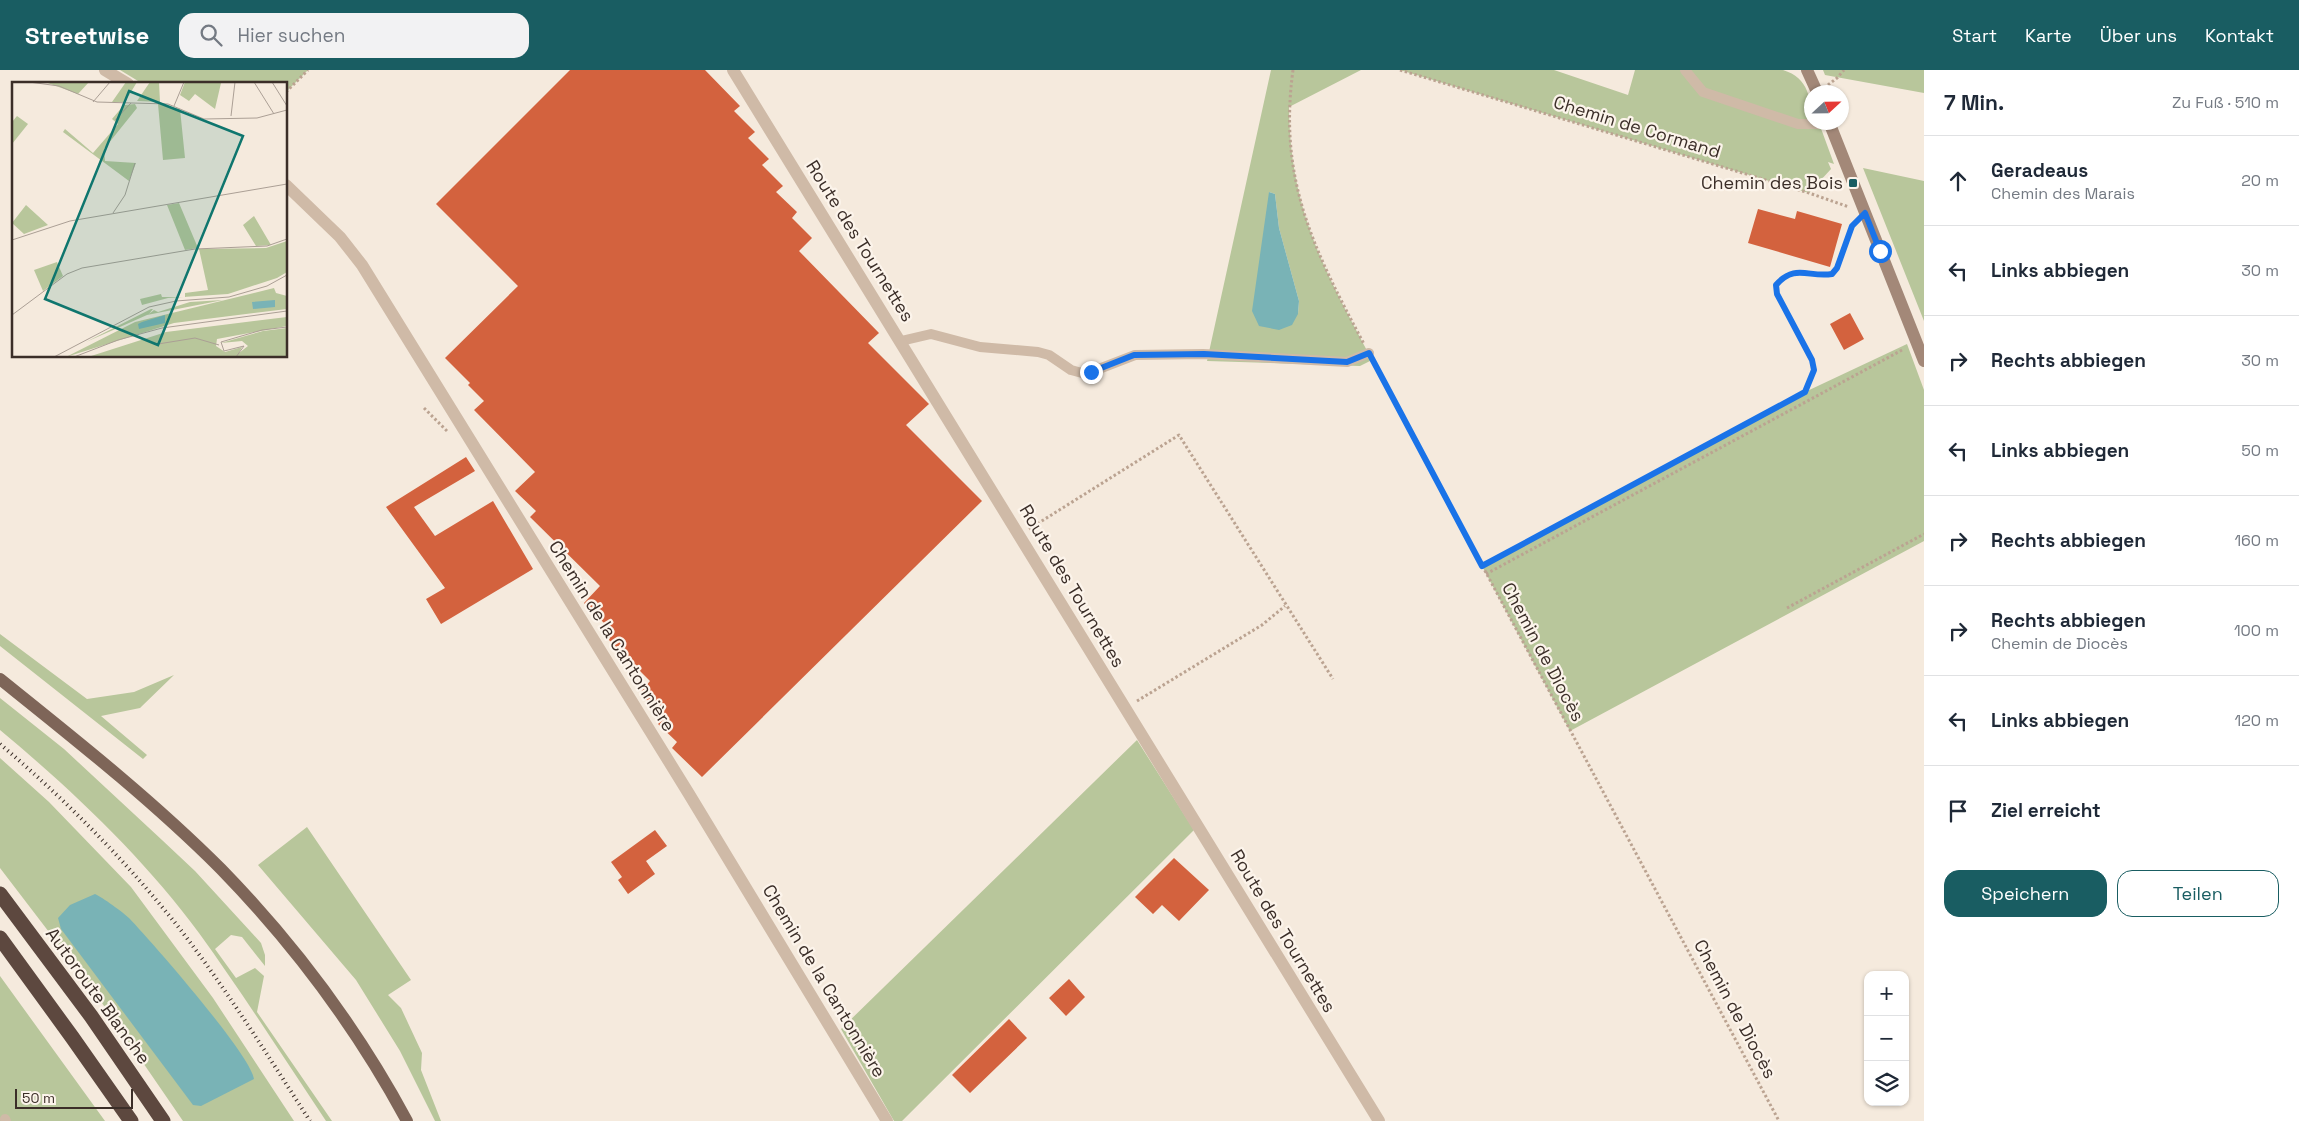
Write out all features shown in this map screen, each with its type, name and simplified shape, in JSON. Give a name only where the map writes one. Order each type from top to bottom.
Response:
[{"type":"highway","name":"Autoroute Blanche","points":[[0,894],[86,1008],[163,1121]]},
{"type":"highway","points":[[0,938],[131,1121]]},
{"type":"main road","points":[[0,679],[145,798],[189,838],[246,896],[302,963],[330,1001],[355,1036],[407,1121]]},
{"type":"street","points":[[105,70],[125,82]]},
{"type":"street","name":"Route des Tournettes","points":[[733,70],[1020,534],[1379,1121]]},
{"type":"street","points":[[1807,70],[1814,85]]},
{"type":"street","points":[[1832,130],[1924,361]]},
{"type":"street","name":"Chemin de la Cantonnière","points":[[288,187],[340,237],[362,265],[689,794],[887,1121]]},
{"type":"lane","points":[[1684,70],[1703,92],[1798,124],[1804,124]]},
{"type":"lane","points":[[901,341],[931,334],[980,347],[1038,352],[1049,355],[1071,370],[1082,373],[1091,372],[1134,355],[1204,354],[1347,362],[1369,353]]},
{"type":"path","points":[[288,90],[308,70]]},
{"type":"path","name":"Chemin de Diocès","points":[[1293,70],[1289,107],[1289,130],[1295,181],[1305,222],[1321,262],[1779,1121]]},
{"type":"path","name":"Chemin de Cormand","points":[[1400,70],[1809,193],[1865,213]]},
{"type":"path","points":[[1827,85],[1844,70]]},
{"type":"path","points":[[1482,566],[1805,392],[1814,370],[1812,360],[1777,294],[1776,285],[1783,277],[1793,273],[1832,274],[1837,268],[1852,226],[1865,213]]},
{"type":"path","points":[[1486,574],[1910,346]]},
{"type":"path","points":[[424,408],[448,432]]},
{"type":"path","points":[[1020,534],[1179,435],[1333,679]]},
{"type":"path","points":[[1787,608],[1924,534]]},
{"type":"path","points":[[1126,708],[1262,625],[1286,606]]},
{"type":"green space","points":[[120,70],[308,70],[288,90],[288,82],[140,82]]},
{"type":"green space","points":[[1271,70],[1361,70],[1289,107],[1291,144],[1303,209],[1325,268],[1372,360],[1360,366],[1207,361]],"holes":[[[1269,192],[1275,194],[1279,228],[1299,301],[1298,314]]]},
{"type":"green space","points":[[1400,70],[1554,70],[1628,95],[1635,70],[1783,70],[1798,78],[1804,86],[1804,130],[1822,130],[1834,164],[1828,162],[1831,169],[1809,193]]},
{"type":"green space","points":[[1823,70],[1924,70],[1924,93],[1825,75]]},
{"type":"green space","points":[[1863,168],[1924,181],[1924,321]]},
{"type":"green space","points":[[1907,344],[1924,390],[1924,541],[1570,731],[1482,566],[1805,392]]},
{"type":"green space","points":[[0,634],[87,699],[134,692],[174,675],[140,708],[101,716],[147,755],[143,759],[0,646]]},
{"type":"green space","points":[[0,698],[64,749],[162,840],[195,871],[261,943],[265,955],[265,966],[242,937],[231,935],[215,949],[236,978],[255,968],[264,976],[257,1012],[332,1121],[326,1121],[215,956],[177,905],[106,826],[54,776],[0,730]]},
{"type":"green space","points":[[1137,740],[1194,830],[902,1121],[894,1121],[841,1029]]},
{"type":"green space","points":[[0,758],[49,802],[131,887],[213,998],[294,1121],[183,1121],[91,987],[0,868]]},
{"type":"green space","points":[[307,827],[411,980],[388,995],[401,1008],[422,1053],[421,1070],[441,1121],[435,1121],[400,1051],[356,980],[258,865]]},
{"type":"green space","points":[[0,976],[105,1121],[0,1121]]},
{"type":"water","points":[[1269,192],[1275,194],[1279,228],[1299,301],[1298,314],[1292,325],[1279,330],[1259,326],[1252,311]]},
{"type":"water","points":[[95,894],[129,918],[157,949],[219,1024],[249,1066],[254,1079],[201,1106],[193,1105],[61,929],[58,918],[70,905]]},
{"type":"building","points":[[570,70],[705,70],[740,106],[734,111],[755,132],[748,138],[769,159],[762,165],[783,186],[776,192],[797,212],[792,218],[812,238],[799,251],[879,333],[868,343],[929,404],[906,425],[982,501],[702,777],[672,748],[677,742],[658,724],[664,718],[640,693],[650,681],[608,639],[614,633],[584,603],[600,586],[530,517],[536,511],[515,491],[535,472],[474,410],[484,401],[468,385],[470,383],[445,358],[518,286],[436,204]]},
{"type":"building","points":[[1758,209],[1795,219],[1797,211],[1842,224],[1830,267],[1748,243]]},
{"type":"building","points":[[1850,313],[1864,339],[1844,350],[1830,324]]},
{"type":"building","points":[[466,457],[475,471],[414,507],[435,536],[493,501],[533,569],[441,624],[426,599],[445,588],[386,507]]},
{"type":"building","points":[[655,830],[667,846],[646,861],[655,874],[628,894],[618,880],[622,877],[611,862]]},
{"type":"building","points":[[1174,858],[1209,890],[1179,921],[1162,905],[1153,914],[1135,897]]},
{"type":"building","points":[[1069,979],[1085,997],[1066,1016],[1049,998]]},
{"type":"building","points":[[1009,1019],[1027,1038],[970,1093],[952,1075]]},
{"type":"railway","points":[[0,744],[72,809],[117,855],[180,929],[247,1024],[310,1121]]},
{"type":"place","name":"Chemin des Bois","points":[[1853,183]]},
{"type":"route","points":[[1091,372],[1134,355],[1204,354],[1283,360],[1347,362],[1369,353],[1482,566],[1618,491],[1805,392],[1812,380],[1814,370],[1812,360],[1777,294],[1776,285],[1783,277],[1793,273],[1832,274],[1837,268],[1852,226],[1865,213],[1880,251]]}]
